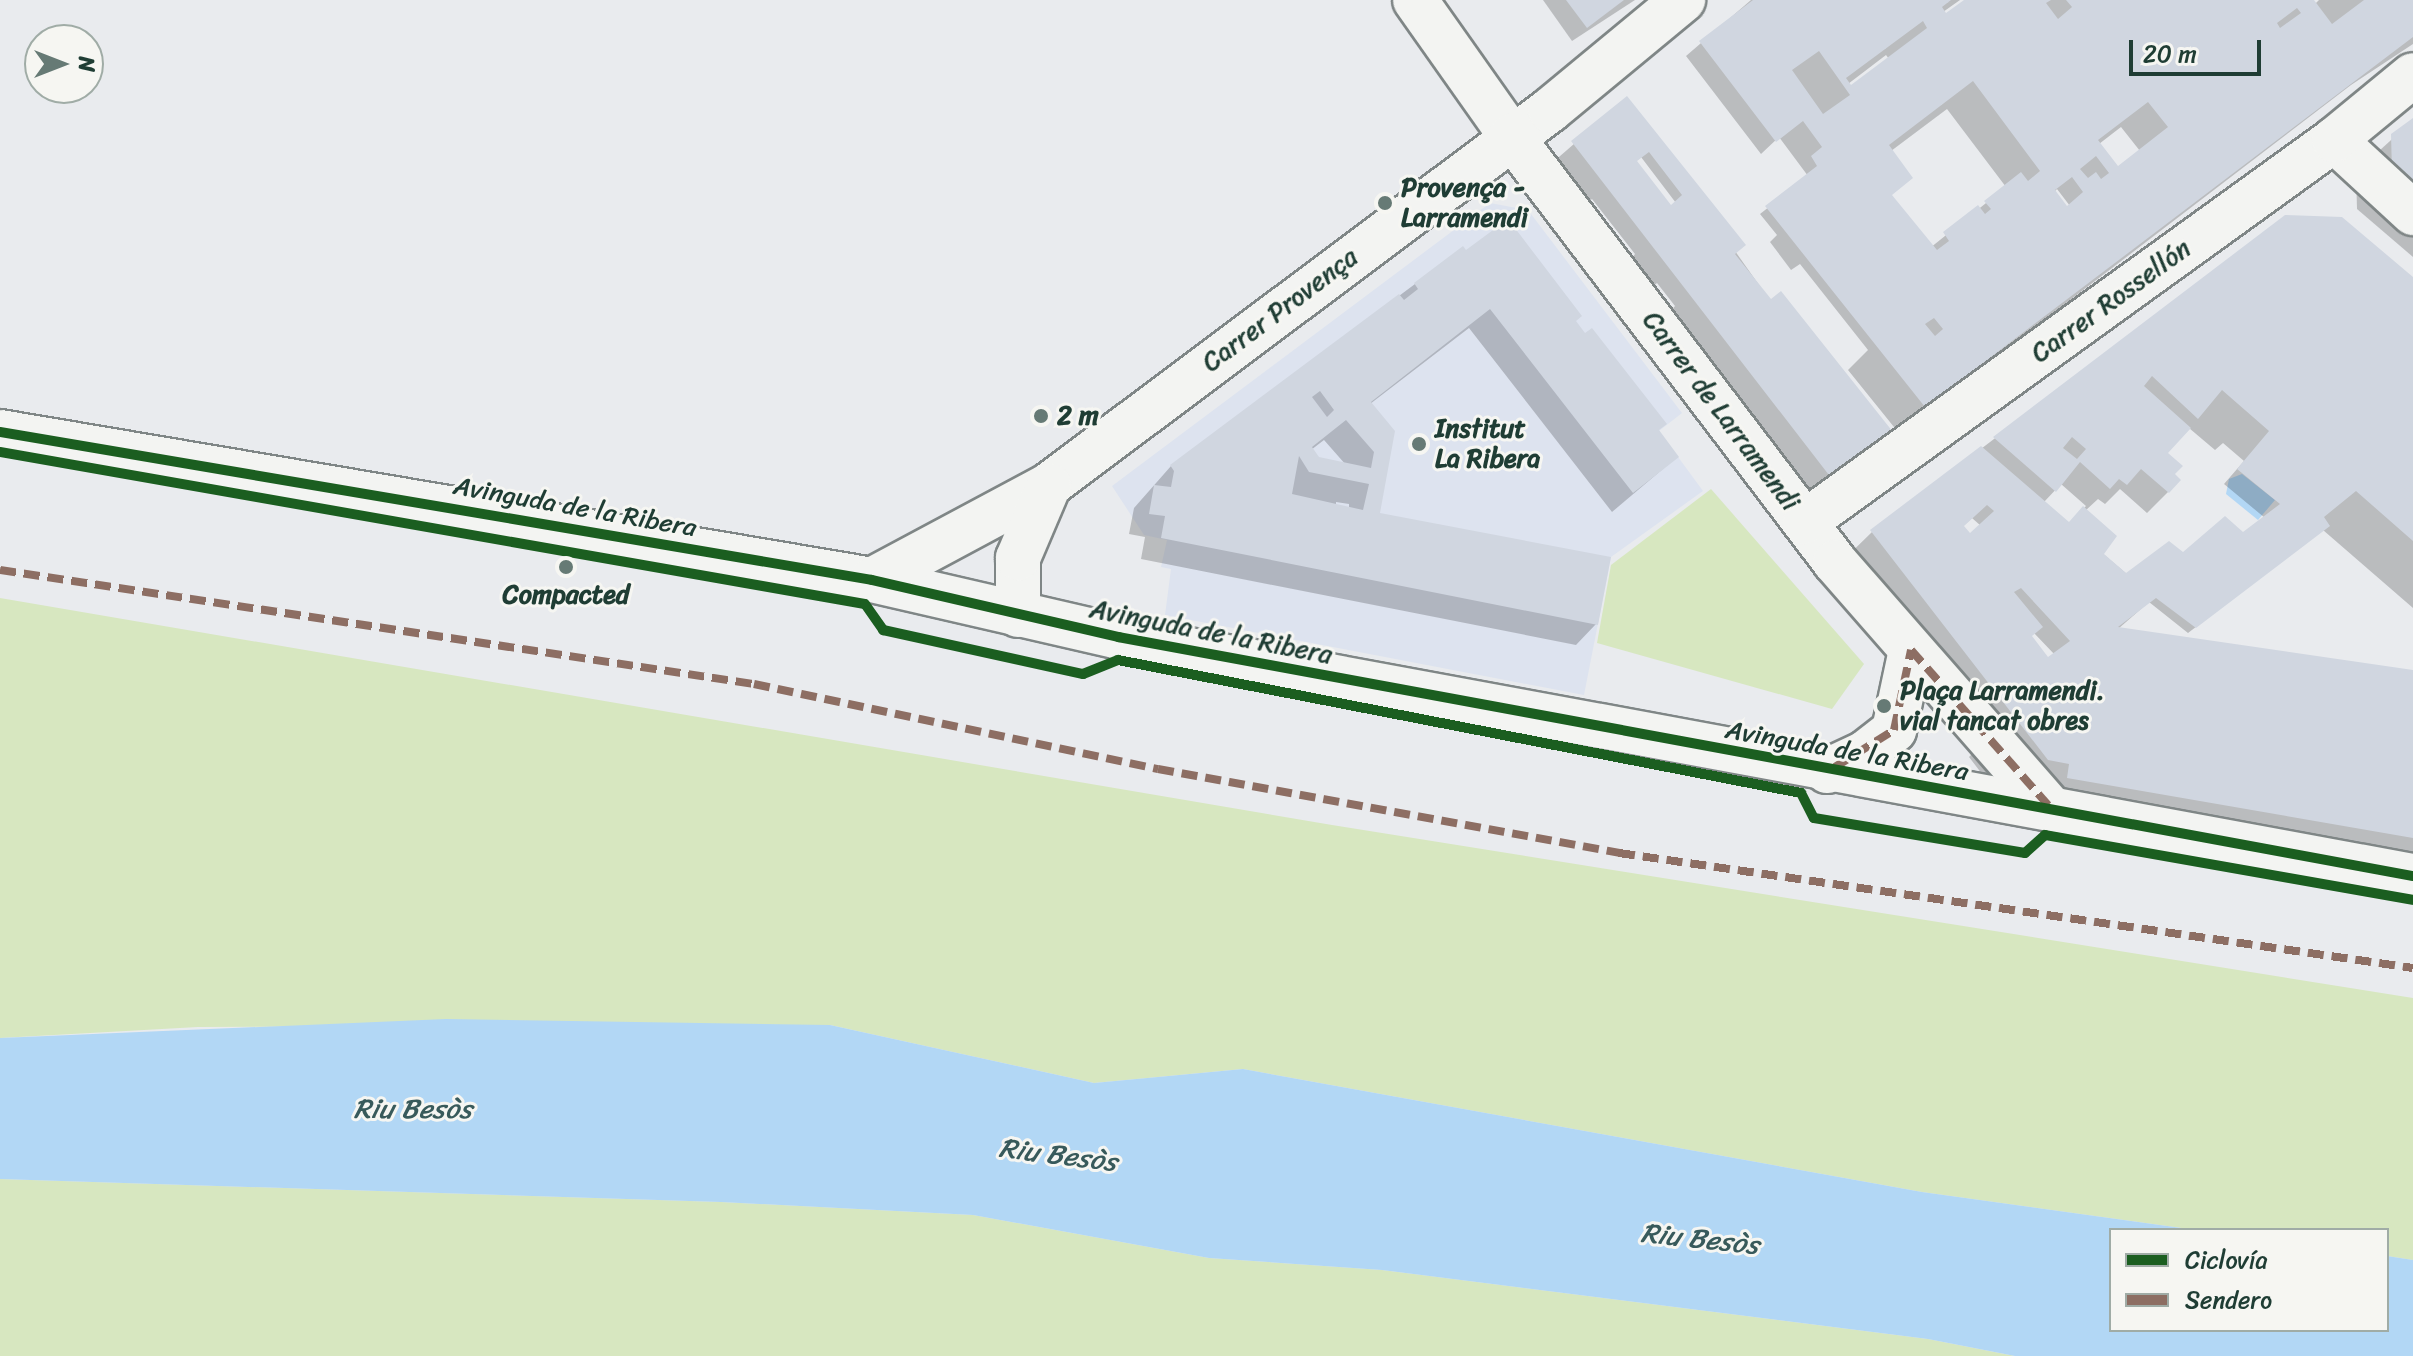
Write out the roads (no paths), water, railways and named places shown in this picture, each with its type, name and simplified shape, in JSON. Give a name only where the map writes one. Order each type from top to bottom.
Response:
[{"type":"street","name":"Carrer de Larramendi","points":[[1415,0],[1511,136],[1805,522],[1911,650],[2048,805]]},
{"type":"street","name":"Carrer Provença","points":[[872,580],[1049,485],[1511,136],[1550,110],[1683,0]]},
{"type":"street","name":"Carrer Rossellón","points":[[1805,522],[2334,140],[2413,75]]},
{"type":"street","points":[[2334,140],[2413,213]]},
{"type":"street","name":"Avinguda de la Ribera","points":[[0,432],[872,580],[1018,615],[1827,771],[2048,805],[2413,876]]},
{"type":"street","name":"Carrer Provença","points":[[1018,615],[1018,558],[1049,485]]},
{"type":"street","points":[[1827,771],[1865,753],[1894,730],[1911,650]]},
{"type":"water","points":[[2242,474],[2275,500],[2258,520],[2226,494],[2229,479]]},
{"type":"water","name":"Riu Besòs","points":[[446,1019],[830,1025],[1094,1083],[1243,1069],[1922,1192],[2182,1228],[2109,1228],[2109,1332],[2389,1332],[2389,1256],[2413,1260],[2413,1356],[2015,1356],[1928,1339],[1382,1270],[1209,1258],[973,1215],[721,1202],[0,1179],[0,1038]]},
{"type":"place","name":"Provença - Larramendi","points":[[1385,203]]},
{"type":"place","name":"2 m","points":[[1041,416]]},
{"type":"place","name":"Institut La Ribera","points":[[1419,444]]},
{"type":"place","name":"Compacted","points":[[566,567]]},
{"type":"place","name":"Plaça Larramendi. vial tancat obres","points":[[1884,706]]}]
